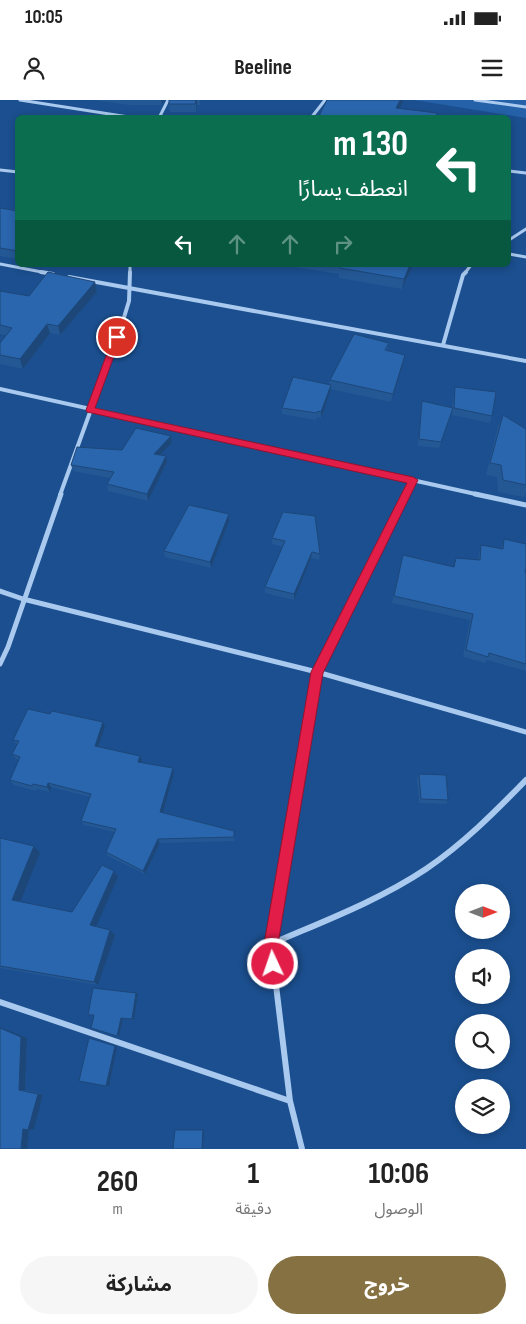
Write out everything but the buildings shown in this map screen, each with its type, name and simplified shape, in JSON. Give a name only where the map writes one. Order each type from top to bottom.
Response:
[{"type":"street","points":[[20,100],[116,115]]},
{"type":"street","points":[[160,115],[168,100]]},
{"type":"street","points":[[313,115],[325,100]]},
{"type":"street","points":[[475,100],[526,107]]},
{"type":"street","points":[[0,170],[15,172]]},
{"type":"street","points":[[511,171],[526,173]]},
{"type":"street","points":[[511,239],[526,229]]},
{"type":"street","points":[[511,254],[526,257]]},
{"type":"street","points":[[0,264],[15,267]]},
{"type":"street","points":[[16,267],[55,274]]},
{"type":"street","points":[[0,664],[8,647],[23,599],[122,324],[129,301],[130,267]]},
{"type":"street","points":[[443,345],[463,275],[469,267]]},
{"type":"street","points":[[65,276],[526,361]]},
{"type":"street","points":[[0,389],[526,506]]},
{"type":"street","points":[[302,1149],[290,1101],[271,944],[317,672],[413,480]]},
{"type":"street","points":[[0,591],[23,599],[317,672],[526,732]]},
{"type":"street","points":[[271,944],[372,899],[426,870],[479,829],[526,780]]},
{"type":"street","points":[[0,1002],[290,1101]]},
{"type":"shaded area","points":[[414,100],[526,100],[526,118]]},
{"type":"route","points":[[117,337],[90,410],[413,480],[317,672],[271,944],[273,964]]}]
